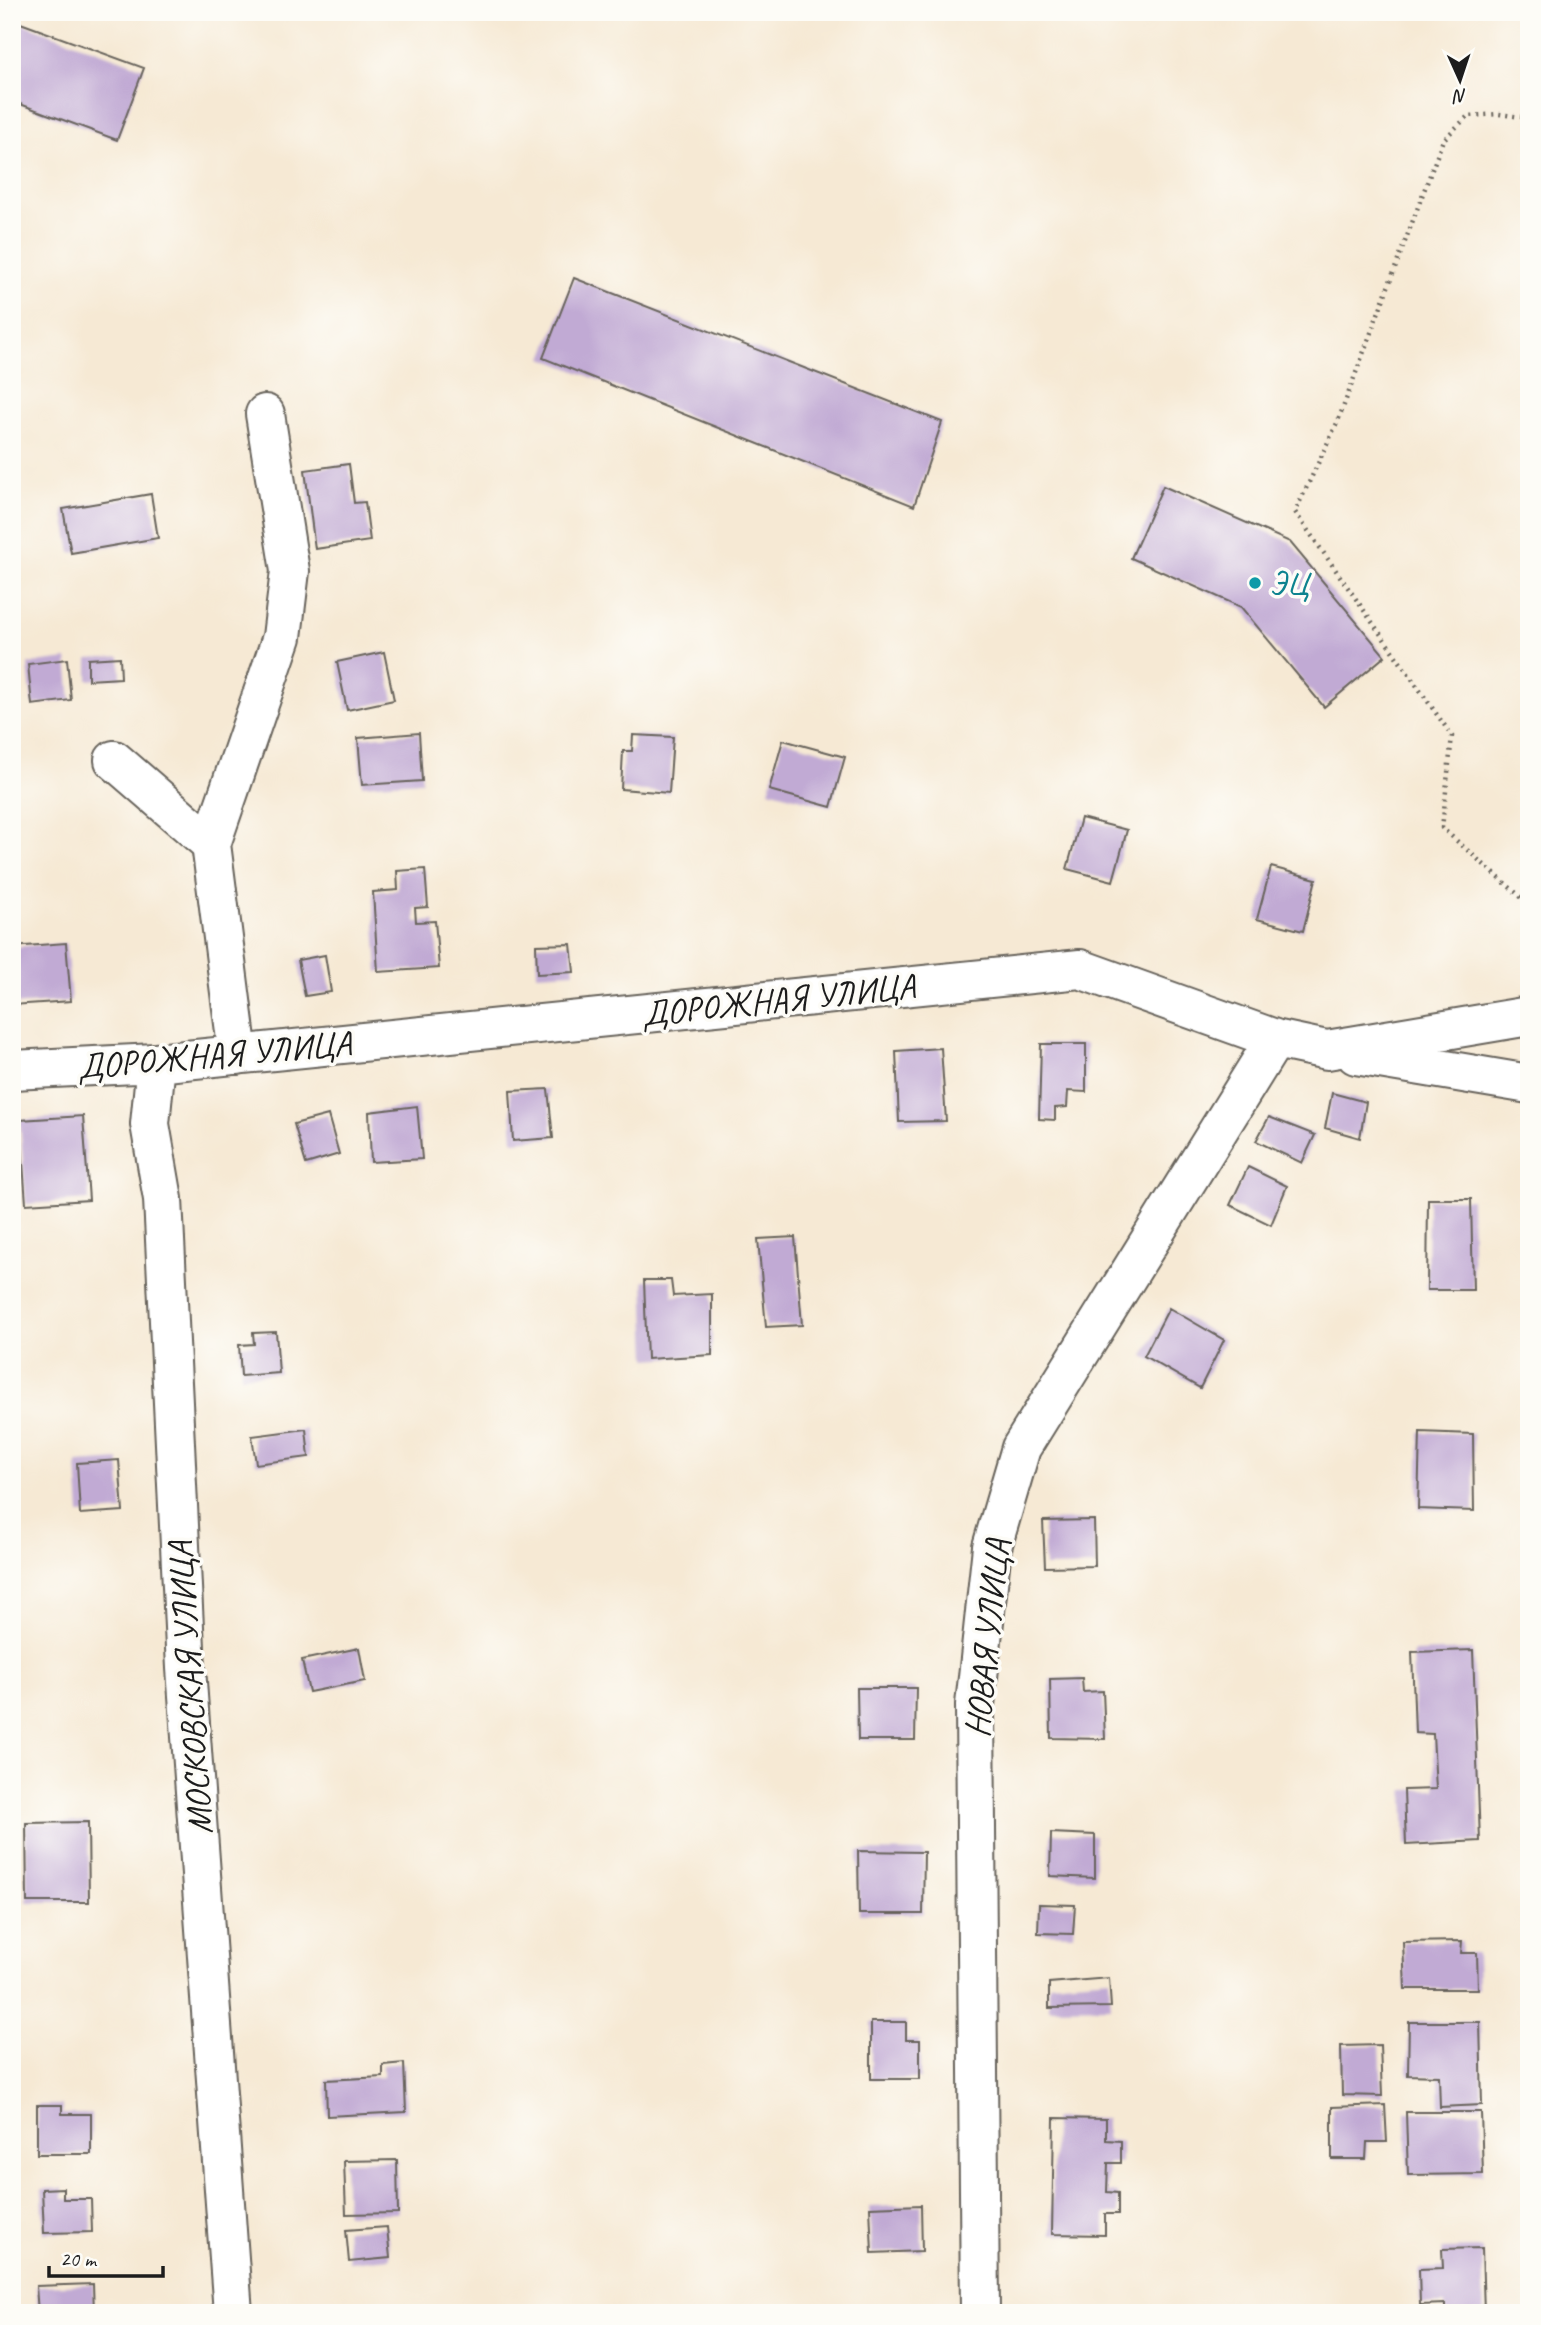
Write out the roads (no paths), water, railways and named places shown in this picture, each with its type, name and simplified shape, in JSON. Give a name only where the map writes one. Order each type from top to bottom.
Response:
[{"type":"street","points":[[238,1055],[212,844],[282,636],[290,571],[265,414]]},
{"type":"street","points":[[114,760],[212,844]]},
{"type":"street","name":"ДОРОЖНАЯ УЛИЦА","points":[[12,1070],[156,1063],[1080,969],[1275,1039],[1326,1050],[1529,1016]]},
{"type":"street","name":"НОВАЯ УЛИЦА","points":[[980,2313],[975,1705],[992,1547],[1021,1448],[1275,1039]]},
{"type":"street","points":[[1326,1050],[1529,1084]]},
{"type":"street","name":"МОСКОВСКАЯ УЛИЦА","points":[[156,1063],[150,1124],[163,1199],[187,1668],[233,2313]]},
{"type":"place","name":"ЭЦ","points":[[1255,583]]}]
